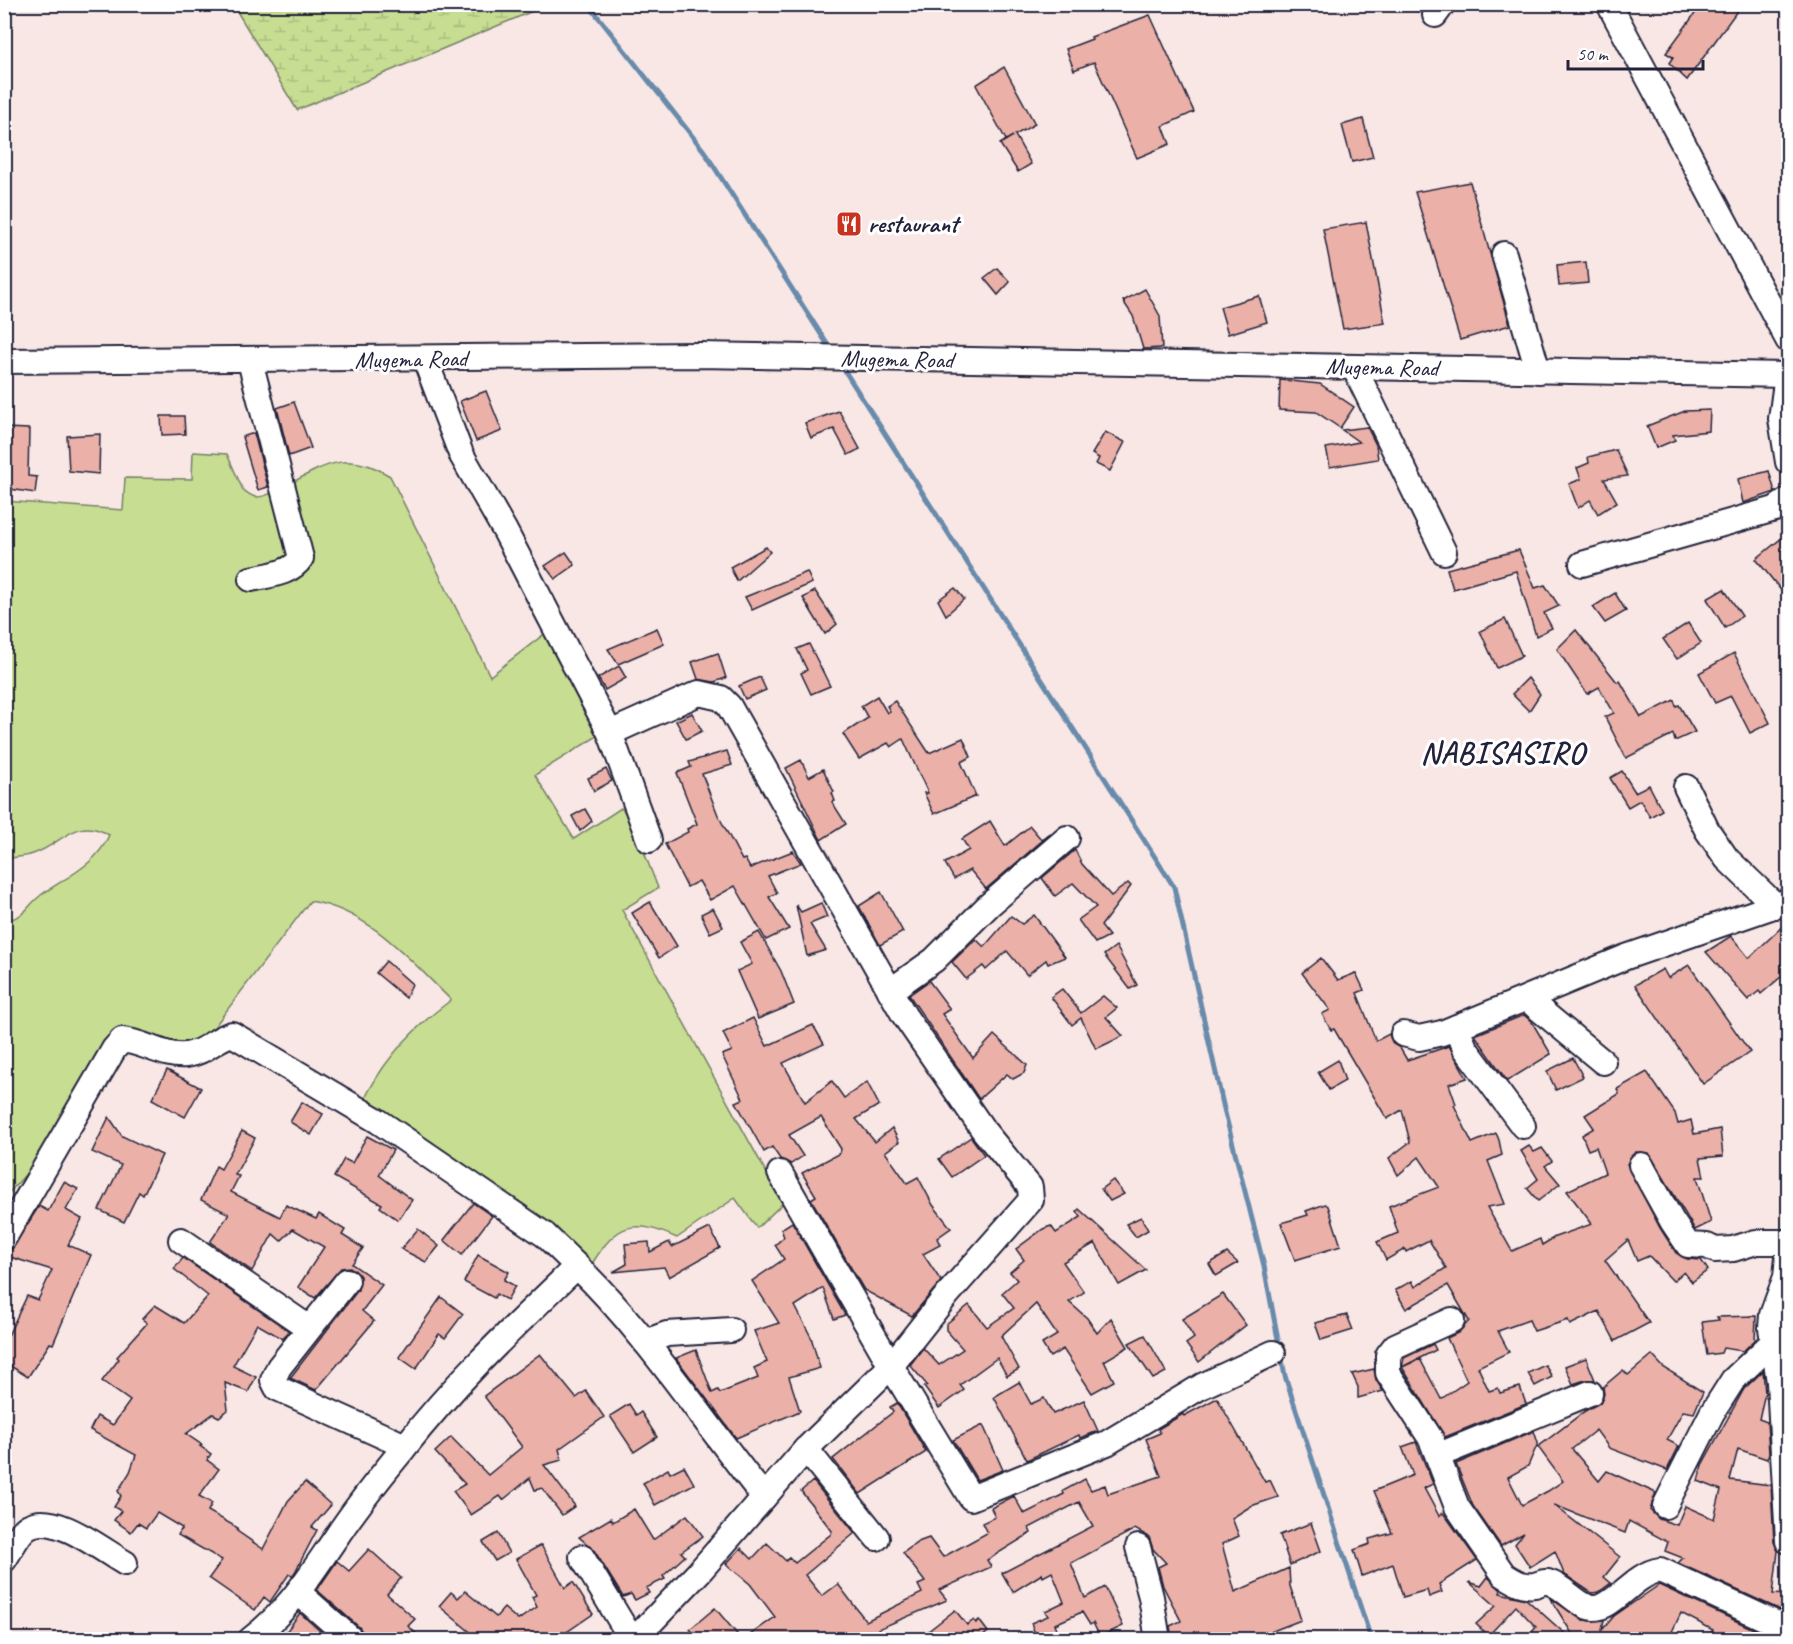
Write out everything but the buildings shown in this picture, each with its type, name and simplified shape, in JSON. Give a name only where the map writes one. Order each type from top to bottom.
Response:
[{"type":"street","points":[[1609,4],[1788,340]]},
{"type":"street","points":[[1504,254],[1538,371]]},
{"type":"street","name":"Mugema Road","points":[[4,361],[250,361],[699,355],[1788,375]]},
{"type":"street","points":[[425,359],[461,454],[505,531],[610,733],[649,840]]},
{"type":"street","points":[[250,361],[301,558],[297,564],[285,571],[251,579]]},
{"type":"street","points":[[1354,367],[1444,552]]},
{"type":"street","points":[[1788,375],[1781,419],[1788,462]]},
{"type":"street","points":[[1581,564],[1775,509],[1788,500]]},
{"type":"street","points":[[582,1557],[633,1640],[699,1572],[806,1449],[891,1366],[947,1295],[1031,1200],[1032,1193],[1030,1186],[971,1112],[904,1015],[729,706],[722,698],[699,693],[610,733]]},
{"type":"street","points":[[1686,787],[1707,830],[1727,859],[1782,903]]},
{"type":"street","points":[[890,991],[934,960],[989,905],[1067,838]]},
{"type":"street","points":[[1403,1034],[1419,1038],[1456,1027],[1626,957],[1782,903]]},
{"type":"street","points":[[1527,999],[1603,1062]]},
{"type":"street","points":[[1456,1027],[1466,1048],[1523,1126]]},
{"type":"street","points":[[4,1238],[114,1049],[122,1040],[132,1041],[158,1051],[186,1055],[207,1049],[218,1038],[232,1034],[378,1121],[545,1235],[577,1266],[645,1342],[764,1497]]},
{"type":"street","points":[[1641,1165],[1671,1221],[1688,1245],[1707,1246],[1715,1250],[1733,1249],[1756,1242],[1788,1242]]},
{"type":"street","points":[[780,1173],[891,1366],[971,1498],[1107,1443],[1202,1386],[1273,1353]]},
{"type":"street","points":[[182,1240],[309,1328]]},
{"type":"street","points":[[1788,1256],[1786,1277],[1772,1315],[1772,1343],[1779,1382],[1788,1541]]},
{"type":"street","points":[[250,1640],[272,1623],[299,1593],[336,1537],[405,1446],[488,1350],[577,1266]]},
{"type":"street","points":[[347,1281],[279,1367],[273,1380],[277,1388],[405,1446]]},
{"type":"street","points":[[1452,1320],[1395,1346],[1388,1354],[1388,1373],[1431,1439],[1457,1507],[1504,1575],[1525,1585],[1549,1582],[1580,1603],[1597,1608],[1607,1606],[1634,1581],[1648,1572],[1660,1570],[1788,1629]]},
{"type":"street","points":[[645,1342],[667,1334],[731,1330]]},
{"type":"street","points":[[1665,1506],[1712,1413],[1733,1380],[1772,1343]]},
{"type":"street","points":[[1439,1455],[1590,1394]]},
{"type":"street","points":[[806,1449],[877,1538]]},
{"type":"street","points":[[4,1560],[27,1526],[45,1521],[66,1528],[125,1563]]},
{"type":"street","points":[[1138,1547],[1151,1597],[1158,1640]]},
{"type":"street","points":[[299,1593],[351,1639]]},
{"type":"green space","points":[[233,5],[547,5],[297,110]]},
{"type":"green space","points":[[193,452],[227,454],[243,490],[255,497],[262,497],[335,463],[360,463],[390,476],[490,676],[547,632],[599,735],[535,775],[574,839],[621,808],[631,819],[658,888],[622,910],[783,1203],[757,1228],[735,1198],[677,1238],[649,1228],[627,1228],[618,1232],[601,1250],[592,1264],[532,1212],[362,1105],[379,1074],[399,1047],[451,1000],[404,953],[370,926],[332,906],[310,901],[186,1064],[129,1041],[65,1131],[5,1197],[5,921],[23,913],[41,895],[89,862],[104,845],[109,835],[97,829],[78,829],[43,850],[26,856],[5,859],[4,645],[7,628],[5,628],[5,501],[123,510],[125,478],[192,479]]},
{"type":"waterway","points":[[588,4],[704,151],[831,350]]},
{"type":"waterway","points":[[841,365],[1174,887],[1224,1109],[1264,1266],[1285,1376],[1369,1633],[1374,1640]]},
{"type":"place","name":"restaurant","points":[[849,224]]},
{"type":"district","name":"NABISASIRO","points":[[1503,753]]}]
